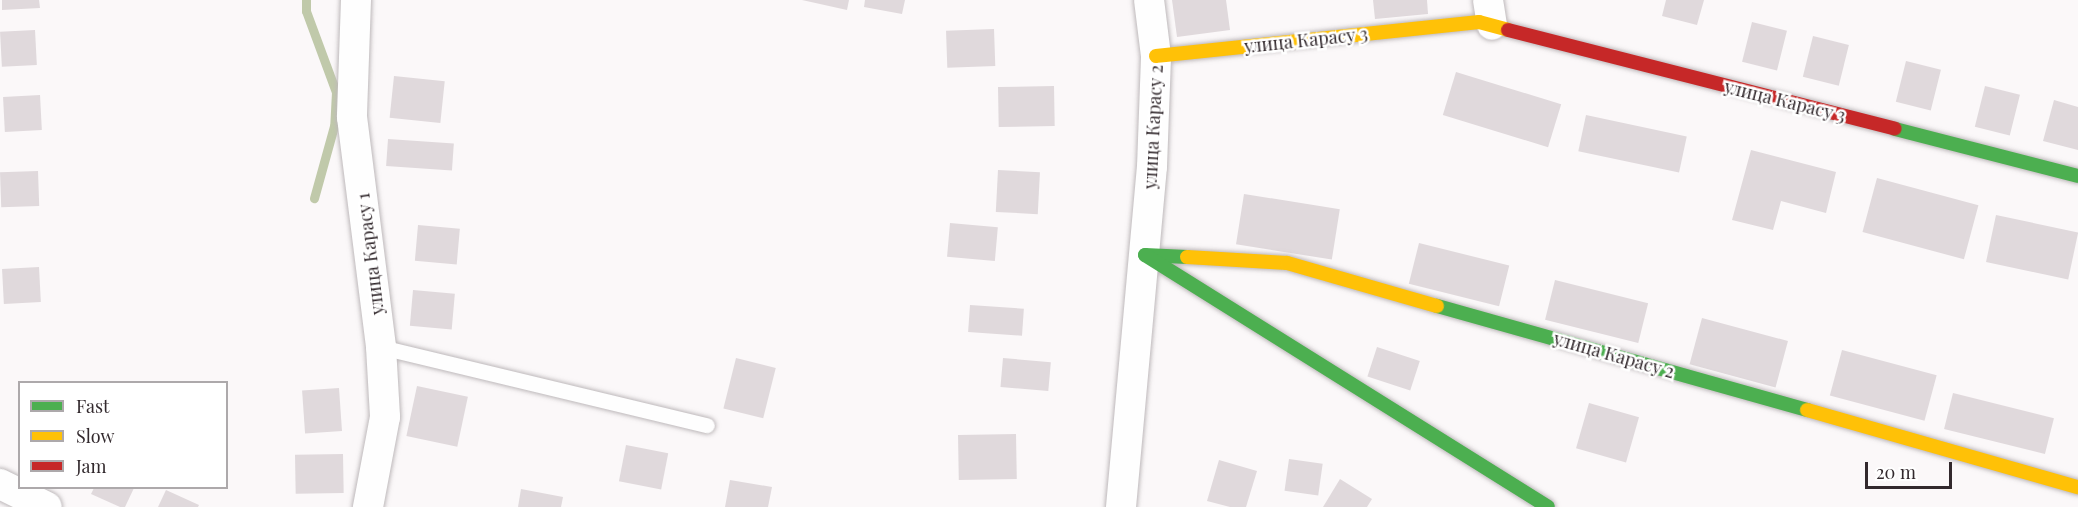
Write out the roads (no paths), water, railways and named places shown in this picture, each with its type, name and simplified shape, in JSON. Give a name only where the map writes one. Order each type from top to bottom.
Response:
[{"type":"street","name":"улица Карасу 1","points":[[356,0],[352,117],[381,347],[384,417],[368,507]]},
{"type":"street","name":"улица Карасу 2","points":[[1121,507],[1145,255],[1156,56],[1149,0]]},
{"type":"street","name":"улица Карасу 3","points":[[1156,56],[1479,22],[1490,13],[2078,176]]},
{"type":"street","name":"улица Карасу 2","points":[[1145,255],[1287,263],[2078,487]]},
{"type":"street","points":[[1145,255],[1548,507]]},
{"type":"street","points":[[0,484],[47,507]]},
{"type":"lane","points":[[381,347],[707,425]]},
{"type":"waterway","points":[[306,0],[306,11],[336,92],[334,126],[314,198]]}]
